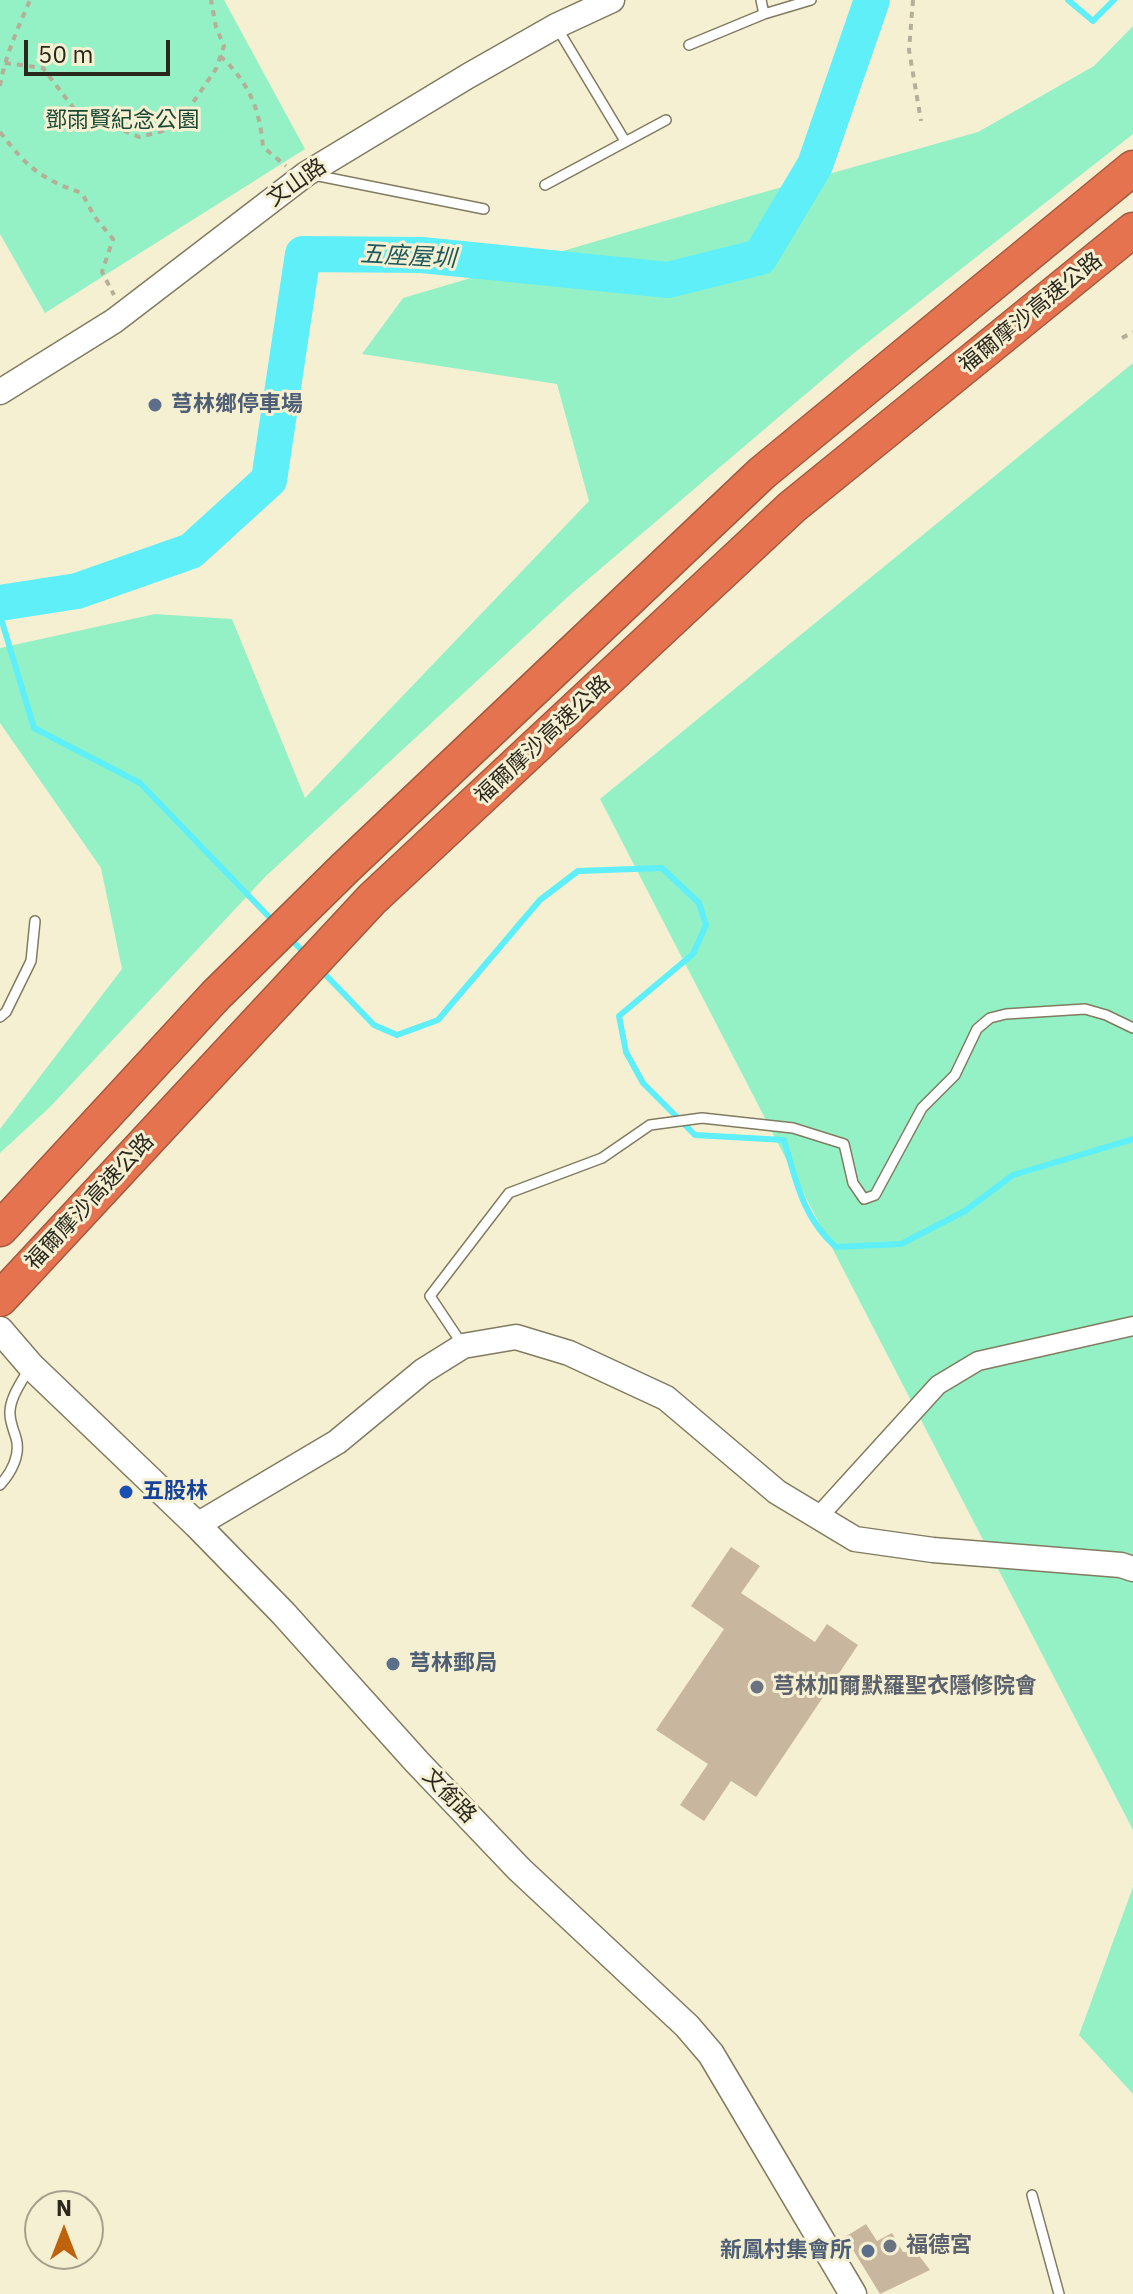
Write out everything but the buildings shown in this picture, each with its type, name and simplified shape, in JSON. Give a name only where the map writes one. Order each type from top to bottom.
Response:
[{"type":"highway","name":"福爾摩沙高速公路","points":[[0,1229],[216,995],[345,868],[762,473],[1133,168]]},
{"type":"highway","name":"福爾摩沙高速公路","points":[[10,1289],[372,899],[792,507],[1133,230]]},
{"type":"main road","name":"文銜路","points":[[0,1330],[31,1366],[197,1525],[283,1613],[417,1762],[519,1869],[687,2026],[711,2054],[853,2294]]},
{"type":"street","name":"文山路","points":[[0,392],[123,314],[306,174],[561,20],[612,0]]},
{"type":"street","points":[[818,1517],[938,1385],[978,1361],[1133,1326]]},
{"type":"street","points":[[197,1525],[337,1442],[423,1371],[463,1346],[516,1337],[569,1353],[666,1398],[777,1492],[855,1539],[933,1550],[1121,1565],[1133,1569]]},
{"type":"lane","points":[[761,0],[764,14]]},
{"type":"lane","points":[[689,45],[764,14],[811,0]]},
{"type":"lane","points":[[561,20],[625,141]]},
{"type":"lane","points":[[545,185],[666,120]]},
{"type":"lane","points":[[306,174],[484,209]]},
{"type":"lane","points":[[0,1017],[6,1012],[31,961],[35,921]]},
{"type":"lane","points":[[463,1346],[430,1296],[509,1193],[602,1158],[650,1125],[702,1118],[793,1128],[844,1144],[853,1183],[864,1199],[875,1195],[922,1108],[955,1075],[977,1029],[990,1018],[1006,1014],[1085,1009],[1133,1028]]},
{"type":"lane","points":[[0,1485],[8,1477],[18,1444],[10,1415],[11,1403],[31,1366]]},
{"type":"lane","points":[[1032,2195],[1059,2294]]},
{"type":"path","points":[[0,86],[5,63],[30,0]]},
{"type":"path","points":[[5,63],[43,68],[75,110],[93,119],[139,137],[163,131],[183,117],[216,69],[224,46],[216,27],[211,0]]},
{"type":"path","points":[[913,0],[909,50],[921,121]]},
{"type":"path","points":[[220,56],[250,94],[261,122],[263,147],[289,168],[306,174]]},
{"type":"path","points":[[0,132],[32,170],[58,185],[82,193],[94,216],[113,239],[102,272],[123,314]]},
{"type":"path","points":[[1122,338],[1133,332]]},
{"type":"green space","name":"鄧雨賢紀念公園","points":[[0,0],[224,0],[305,149],[45,313],[0,234]]},
{"type":"green space","points":[[1133,26],[1133,134],[854,353],[572,593],[266,876],[50,1107],[0,1153],[0,1129],[122,969],[101,868],[0,723],[0,648],[155,614],[232,619],[305,798],[589,501],[557,384],[362,354],[403,298],[978,132],[1094,66]]},
{"type":"green space","points":[[1133,363],[1133,1830],[600,799]]},
{"type":"green space","points":[[1133,1887],[1133,2094],[1079,2035]]},
{"type":"waterway","name":"五座屋圳","points":[[0,603],[77,591],[191,551],[269,480],[303,254],[422,255],[668,280],[760,257],[815,165],[872,0]]},
{"type":"waterway","points":[[1068,0],[1093,21],[1114,0]]},
{"type":"waterway","points":[[0,615],[34,728],[140,783],[273,921]]},
{"type":"waterway","points":[[320,969],[374,1025],[397,1035],[438,1020],[540,900],[578,871],[662,868],[699,903],[706,925],[693,954],[619,1016],[626,1052],[643,1083],[695,1135],[784,1140],[808,1211],[836,1247],[901,1244],[965,1211],[1013,1175],[1133,1139]]},
{"type":"waterway","points":[[290,938],[307,956]]},
{"type":"place","name":"芎林鄉停車場","points":[[155,405]]},
{"type":"place","name":"五股林","points":[[126,1492]]},
{"type":"place","name":"芎林郵局","points":[[393,1664]]},
{"type":"place","name":"芎林加爾默羅聖衣隱修院會","points":[[757,1687]]},
{"type":"place","name":"福德宮","points":[[890,2246]]},
{"type":"place","name":"新鳳村集會所","points":[[868,2251]]}]
